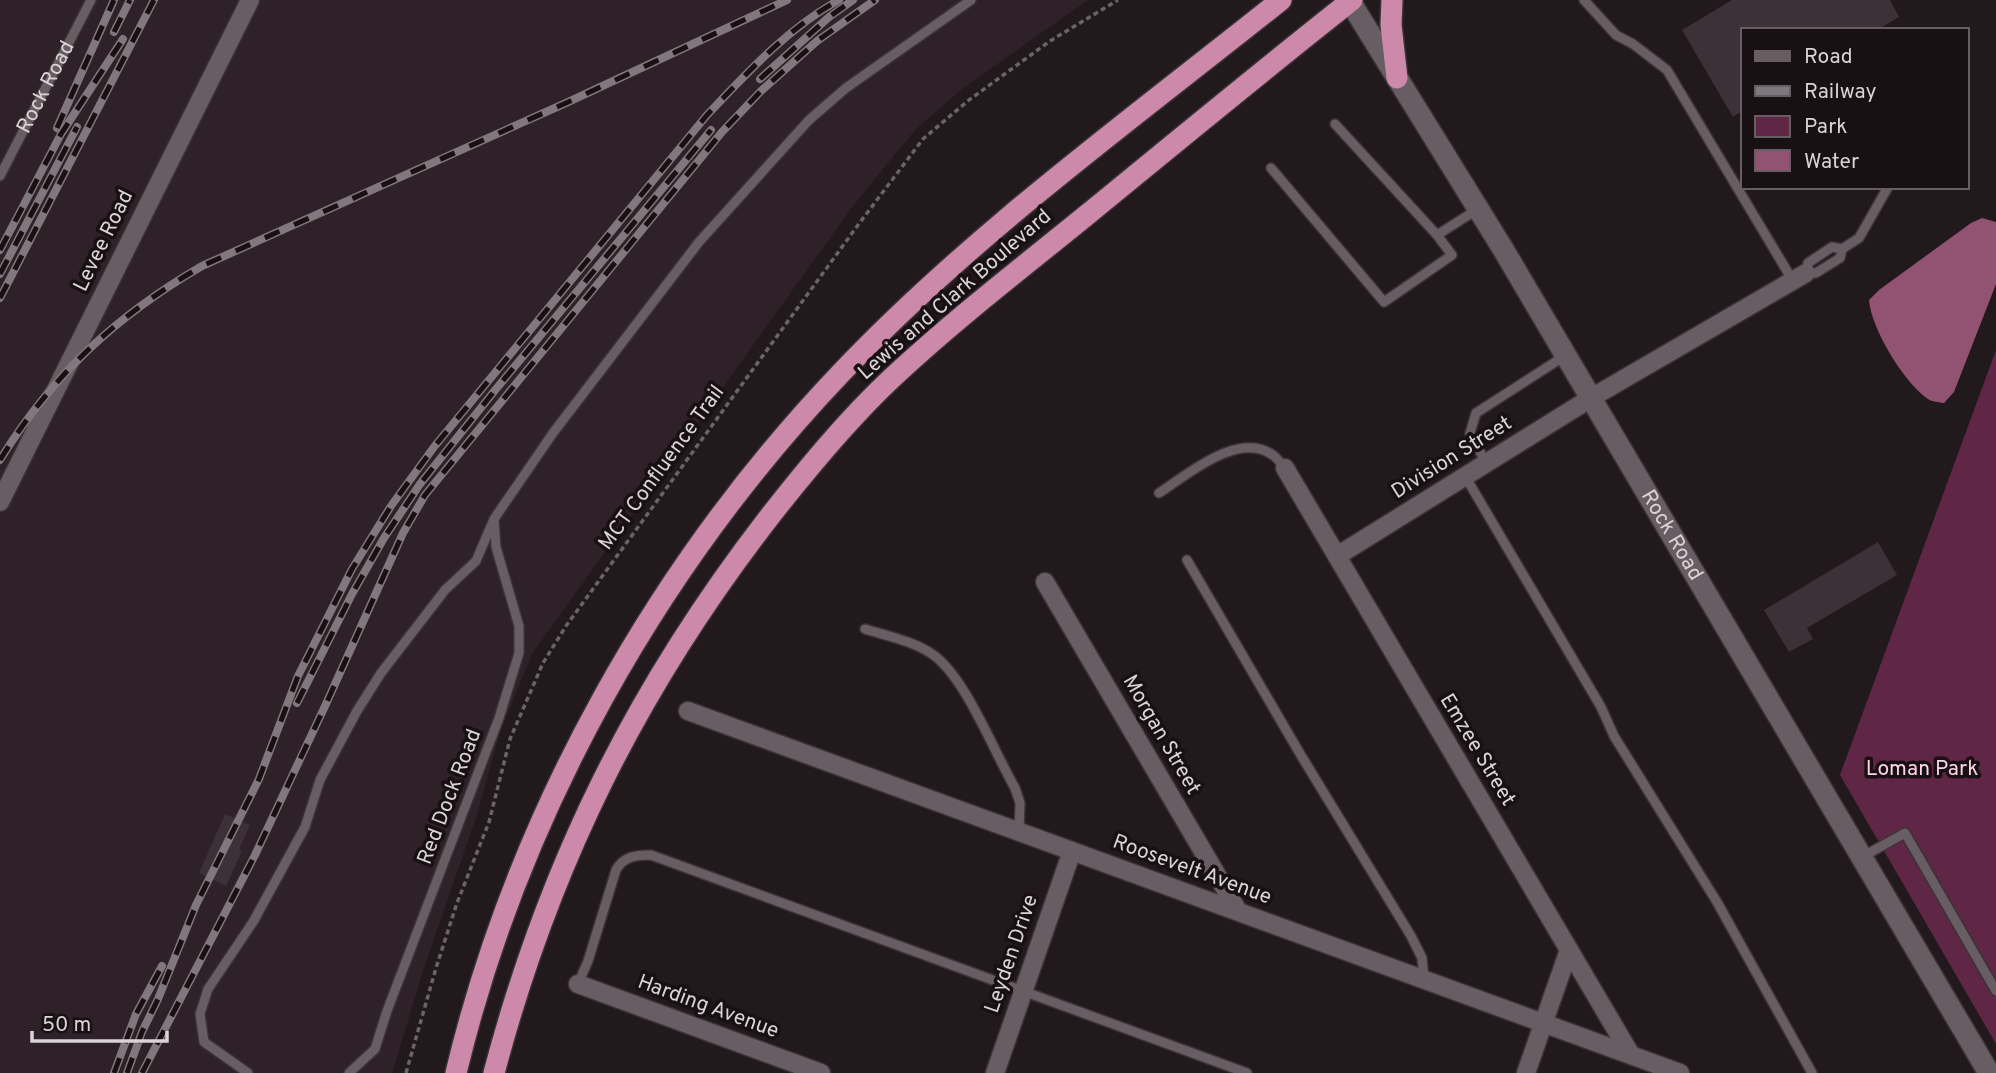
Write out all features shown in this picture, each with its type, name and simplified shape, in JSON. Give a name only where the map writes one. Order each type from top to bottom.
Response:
[{"type":"highway","points":[[1392,0],[1391,25],[1397,78]]},
{"type":"highway","name":"Lewis and Clark Boulevard","points":[[494,1073],[526,964],[560,871],[615,754],[691,625],[734,563],[792,489],[892,377],[986,297],[1350,1]]},
{"type":"highway","name":"Lewis and Clark Boulevard","points":[[456,1073],[481,985],[509,904],[536,835],[570,762],[614,679],[654,614],[738,494],[784,436],[839,374],[979,242],[1059,174],[1273,4]]},
{"type":"main road","name":"Rock Road","points":[[1350,1],[1566,355],[1989,1073]]},
{"type":"street","name":"Levee Road","points":[[0,502],[250,0]]},
{"type":"street","name":"Division Street","points":[[1337,556],[1591,398],[1800,277]]},
{"type":"street","name":"Emzee Street","points":[[1285,468],[1631,1055]]},
{"type":"street","name":"Morgan Street","points":[[1045,582],[1238,911]]},
{"type":"street","name":"Roosevelt Avenue","points":[[688,711],[1679,1073]]},
{"type":"street","name":"Leyden Drive","points":[[995,1073],[1072,850]]},
{"type":"street","points":[[1526,1073],[1569,950]]},
{"type":"street","name":"Harding Avenue","points":[[578,984],[821,1073]]},
{"type":"lane","name":"Rock Road","points":[[0,176],[91,0]]},
{"type":"lane","points":[[248,1073],[204,1042],[200,1014],[208,989],[253,922],[305,827],[320,780],[357,711],[382,673],[445,590],[476,561],[494,519],[553,433],[699,242],[809,120],[846,88],[971,0]]},
{"type":"lane","points":[[1588,1],[1616,35],[1633,44],[1667,70],[1741,185]]},
{"type":"lane","points":[[1271,168],[1384,302],[1452,255],[1437,235],[1335,124]]},
{"type":"lane","points":[[1743,189],[1800,277],[1808,263],[1816,256],[1832,247],[1842,249],[1858,238],[1887,189]]},
{"type":"lane","points":[[1437,235],[1478,209]]},
{"type":"lane","points":[[1486,463],[1470,433],[1476,413],[1566,355]]},
{"type":"lane","points":[[1160,493],[1223,452],[1252,448],[1273,455],[1285,468]]},
{"type":"lane","points":[[1465,476],[1601,707],[1614,736],[1717,902],[1812,1073]]},
{"type":"lane","name":"Red Dock Road","points":[[349,1073],[375,1049],[387,1010],[499,718],[519,653],[519,626],[496,547],[494,519]]},
{"type":"lane","points":[[1187,560],[1306,764],[1411,936],[1422,958],[1424,979]]},
{"type":"lane","points":[[865,629],[932,654],[951,674],[1015,788],[1020,803],[1019,831]]},
{"type":"lane","points":[[1862,857],[1905,833],[1996,991]]},
{"type":"lane","points":[[578,984],[588,961],[616,870],[621,862],[628,858],[651,855],[1247,1073]]},
{"type":"path","name":"MCT Confluence Trail","points":[[406,1073],[440,955],[489,822],[510,739],[543,663],[566,626],[923,139],[969,100],[1049,41],[1118,0]]},
{"type":"shaded area","points":[[0,0],[1088,0],[962,89],[914,131],[850,210],[532,654],[500,732],[477,815],[425,965],[392,1073],[0,1073]]},
{"type":"green space","name":"Loman Park","points":[[1996,350],[1996,1044],[1840,775]]},
{"type":"water","points":[[1982,218],[1996,222],[1996,284],[1954,392],[1944,403],[1934,401],[1919,391],[1899,368],[1882,339],[1869,300],[1971,223]]},
{"type":"building","points":[[1732,0],[1890,0],[1899,17],[1880,28],[1741,28],[1741,112],[1733,117],[1682,30]]},
{"type":"building","points":[[1878,542],[1897,575],[1807,628],[1813,639],[1789,652],[1764,610]]},
{"type":"building","points":[[225,814],[250,825],[226,886],[199,873]]},
{"type":"railway","points":[[57,128],[114,0]]},
{"type":"railway","points":[[114,32],[130,0]]},
{"type":"railway","points":[[0,298],[154,0]]},
{"type":"railway","points":[[0,460],[41,401],[88,350],[141,305],[202,266],[566,103],[787,0]]},
{"type":"railway","points":[[127,1073],[196,905],[259,779],[298,676],[352,569],[391,506],[434,447],[707,115],[785,38],[839,0]]},
{"type":"railway","points":[[760,79],[829,17],[853,0]]},
{"type":"railway","points":[[142,1073],[255,855],[403,533],[425,495],[722,132],[761,91],[817,41],[875,0]]},
{"type":"railway","points":[[0,250],[61,134],[123,39]]},
{"type":"railway","points":[[0,274],[77,127]]},
{"type":"railway","points":[[297,703],[352,594],[384,538],[420,484],[711,130]]},
{"type":"railway","points":[[114,1073],[136,1014],[162,966]]}]
